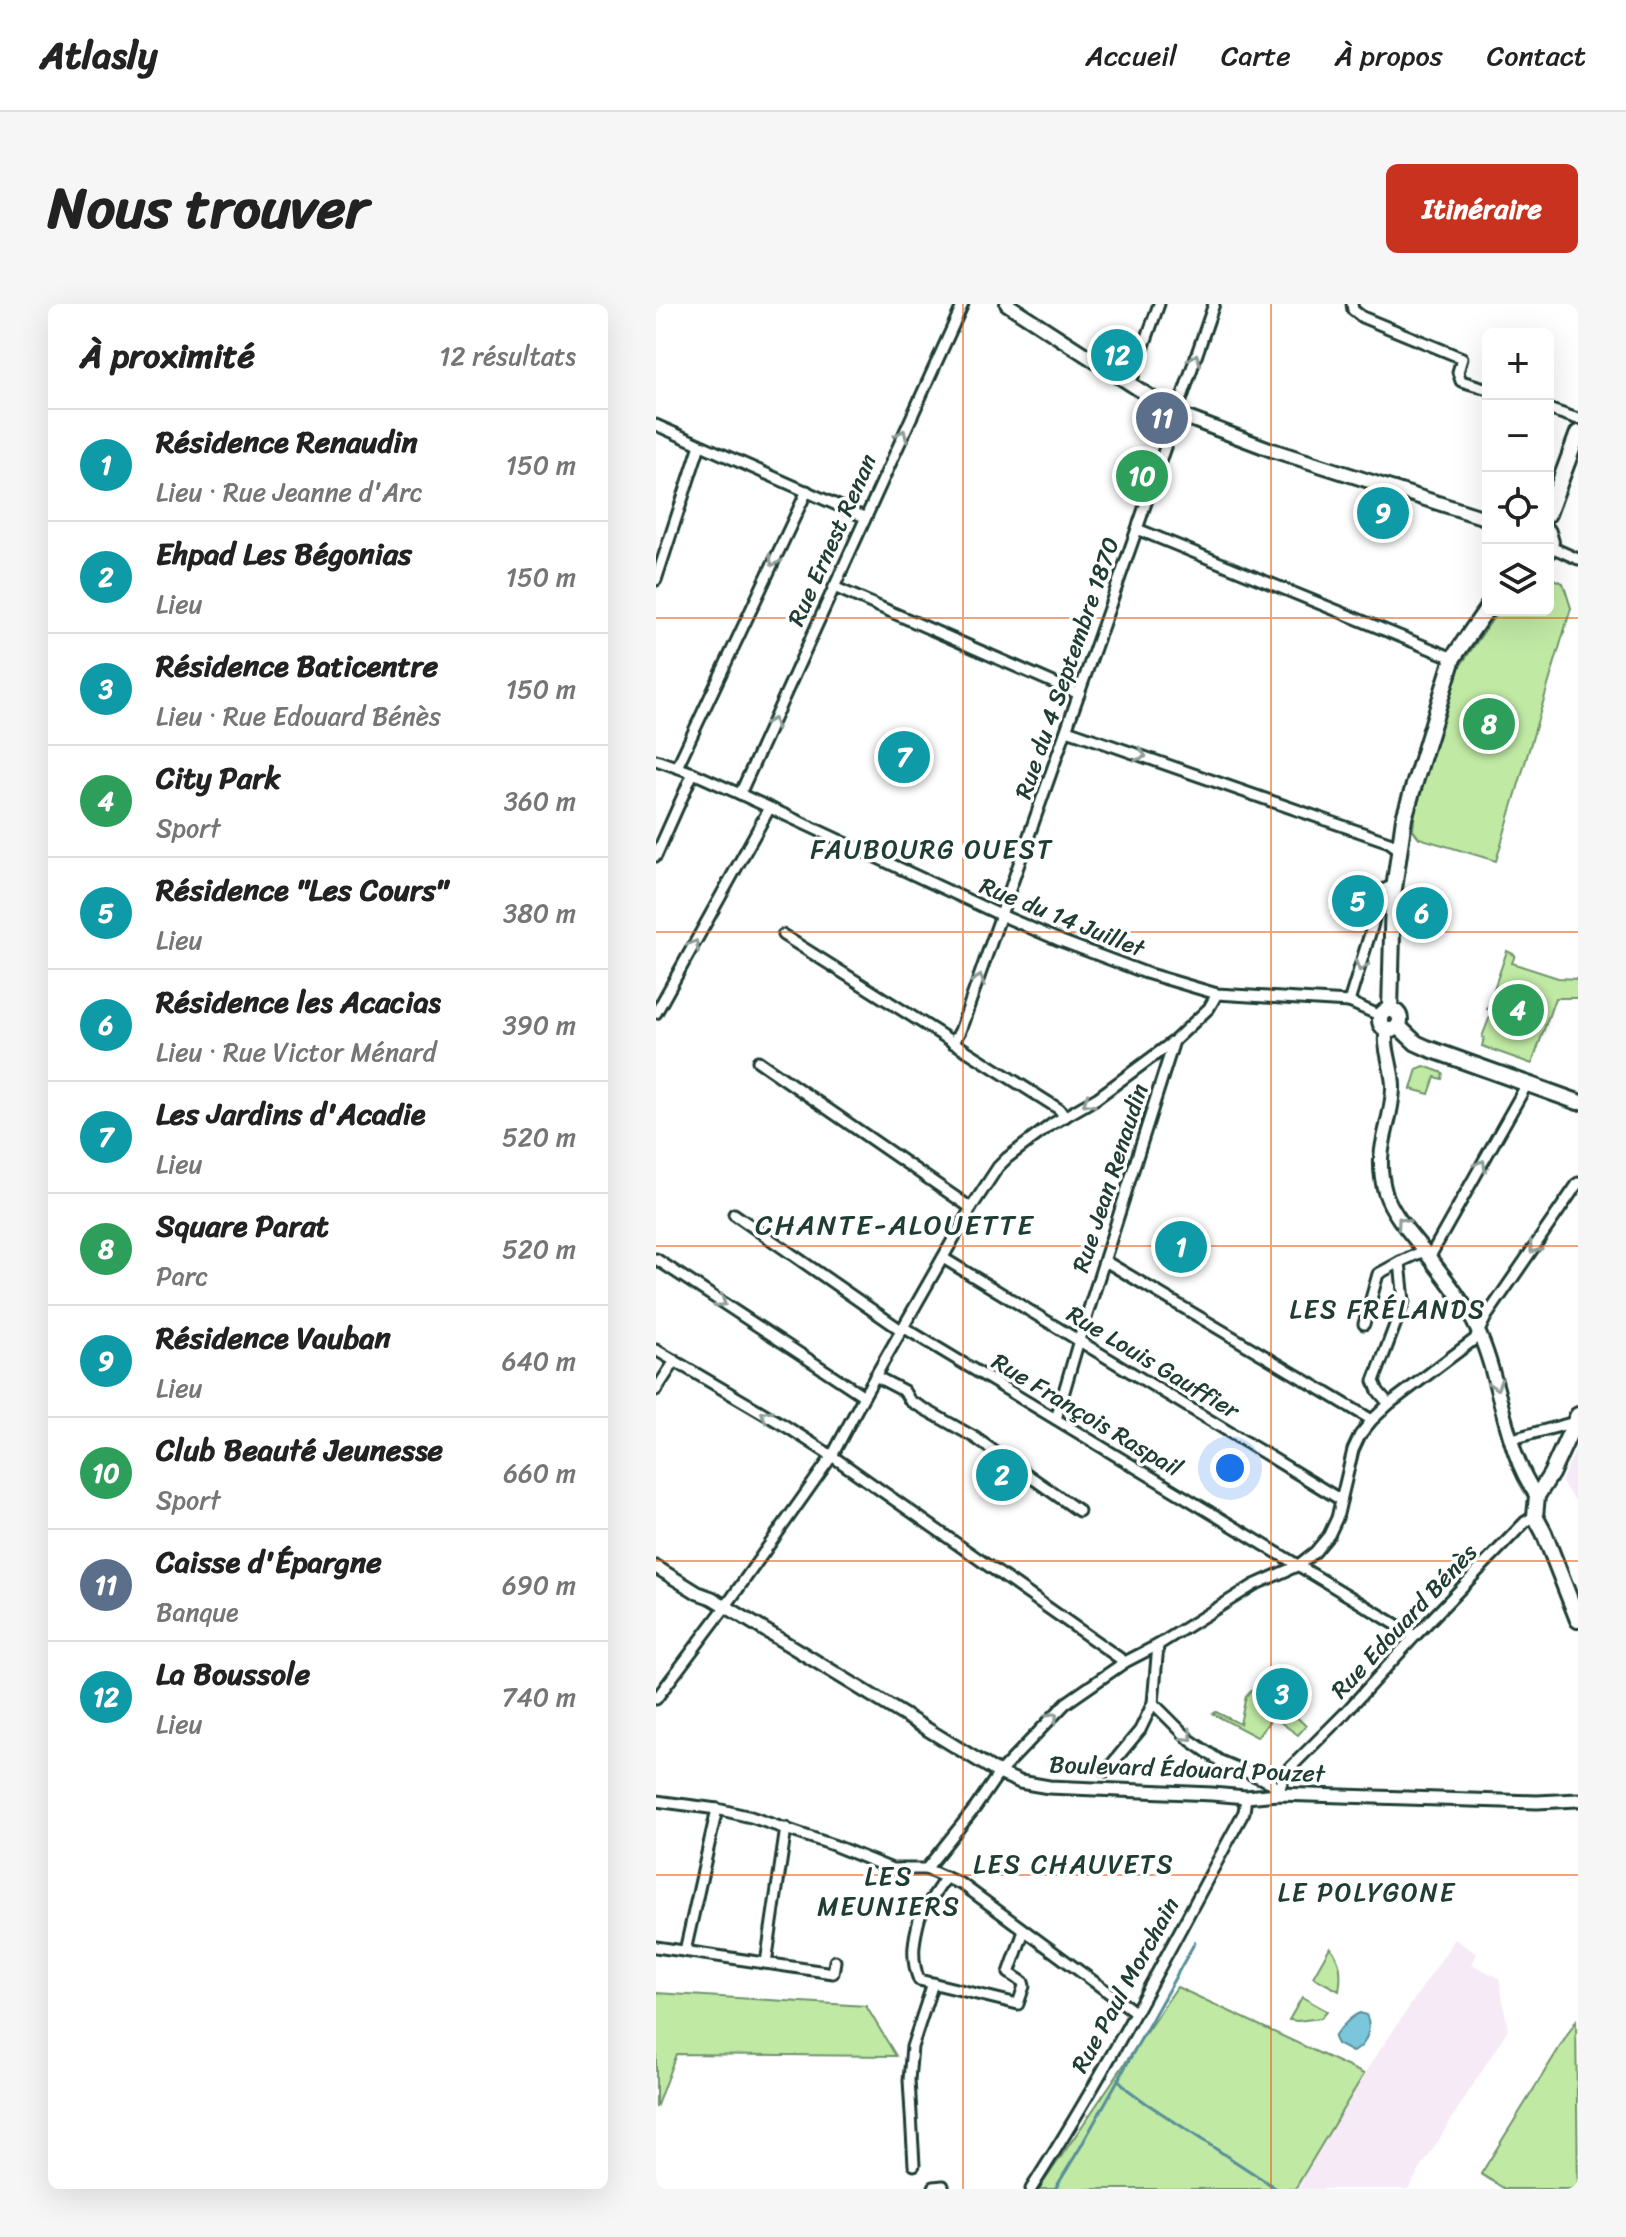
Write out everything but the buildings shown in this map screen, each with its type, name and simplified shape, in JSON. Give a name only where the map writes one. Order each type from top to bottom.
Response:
[{"type":"main road","points":[[1007,304],[1177,414],[1272,450],[1482,517]]},
{"type":"main road","points":[[1554,498],[1578,433]]},
{"type":"main road","points":[[1482,616],[1453,658],[1404,818],[1396,884],[1399,896],[1390,1019],[1385,1034],[1393,1089],[1379,1158],[1381,1176],[1393,1209],[1455,1290],[1478,1331],[1512,1439],[1529,1484],[1537,1496]]},
{"type":"main road","points":[[1390,1019],[1416,1043],[1427,1048],[1578,1102]]},
{"type":"main road","points":[[1577,1418],[1551,1474],[1537,1496],[1535,1516],[1578,1620]]},
{"type":"street","name":"Rue Ernest Renan","points":[[740,794],[963,304]]},
{"type":"street","points":[[1130,385],[1159,304]]},
{"type":"street","name":"Rue du 4 Septembre 1870","points":[[953,1043],[1002,915],[1214,304]]},
{"type":"street","points":[[1352,304],[1353,310],[1362,317],[1462,358],[1458,372],[1461,381],[1482,387]]},
{"type":"street","points":[[1554,411],[1578,419]]},
{"type":"street","points":[[656,425],[864,517]]},
{"type":"street","points":[[656,580],[700,445]]},
{"type":"street","points":[[677,767],[807,491]]},
{"type":"street","points":[[1137,529],[1453,658]]},
{"type":"street","points":[[1551,544],[1578,559]]},
{"type":"street","points":[[834,587],[1079,694]]},
{"type":"street","points":[[1067,730],[1389,842],[1399,849]]},
{"type":"street","name":"Rue du 14 Juillet","points":[[656,760],[740,794],[1061,941],[1146,973],[1217,994],[1349,1002],[1390,1019]]},
{"type":"street","points":[[656,856],[693,773]]},
{"type":"street","points":[[656,1013],[769,809]]},
{"type":"street","points":[[1349,1002],[1380,891],[1396,884]]},
{"type":"street","points":[[783,935],[1059,1109],[1065,1117]]},
{"type":"street","points":[[656,1699],[832,1456],[902,1328],[998,1167],[1174,1041],[1209,1008],[1217,994]]},
{"type":"street","name":"Rue Jean Renaudin","points":[[1056,1419],[1174,1041]]},
{"type":"street","points":[[758,1061],[971,1208]]},
{"type":"street","points":[[1364,1324],[1378,1274],[1400,1262],[1427,1254],[1527,1084]]},
{"type":"street","points":[[926,1869],[999,1773],[1066,1703],[1125,1662],[1254,1585],[1297,1566],[1315,1552],[1329,1535],[1337,1518],[1353,1450],[1360,1435],[1389,1404],[1475,1339],[1578,1183]]},
{"type":"street","name":"Rue François Raspail","points":[[734,1214],[902,1328],[1415,1636]]},
{"type":"street","name":"Rue Louis Gauffier","points":[[943,1258],[1341,1500]]},
{"type":"street","points":[[656,1259],[864,1396]]},
{"type":"street","points":[[1105,1261],[1372,1420]]},
{"type":"street","points":[[1389,1404],[1374,1381],[1404,1301],[1400,1262]]},
{"type":"street","points":[[656,1350],[832,1456],[1125,1662]]},
{"type":"street","points":[[656,1390],[675,1361]]},
{"type":"street","points":[[875,1376],[904,1391],[910,1401],[974,1437],[1079,1511]]},
{"type":"street","points":[[1512,1439],[1577,1418]]},
{"type":"street","name":"Rue Edouard Bénès","points":[[1278,1794],[1285,1773],[1525,1522],[1535,1516]]},
{"type":"street","name":"Boulevard Édouard Pouzet","points":[[656,1567],[726,1606],[999,1773],[1020,1782],[1049,1787],[1246,1797],[1278,1794],[1537,1802],[1578,1800]]},
{"type":"street","points":[[1106,1771],[1140,1730],[1153,1703],[1158,1645]]},
{"type":"street","points":[[1153,1703],[1190,1740],[1220,1761],[1272,1783],[1278,1794]]},
{"type":"street","name":"Rue Paul Morchain","points":[[1031,2189],[1135,2012],[1244,1812],[1246,1797]]},
{"type":"street","points":[[656,1801],[717,1809],[786,1828],[892,1869],[926,1869],[946,1877],[963,1885],[1135,2012]]},
{"type":"street","name":"Boulevard Édouard Pouzet","points":[[1537,1802],[1578,1807]]},
{"type":"street","points":[[685,1951],[717,1809]]},
{"type":"street","points":[[766,1963],[786,1828]]},
{"type":"street","points":[[946,1877],[920,1916],[912,1948],[919,1980],[1018,2004],[1023,1982],[1009,1973],[1024,1931]]},
{"type":"street","points":[[656,1947],[833,1973],[835,1961]]},
{"type":"street","points":[[914,2165],[909,2080],[912,2047],[933,1983]]},
{"type":"shaded area","points":[[1578,1444],[1578,1505],[1561,1482]]},
{"type":"shaded area","points":[[1455,1939],[1477,1954],[1472,1964],[1499,1978],[1508,2029],[1408,2189],[1295,2189],[1364,2074]]},
{"type":"green space","points":[[1554,579],[1563,583],[1571,608],[1496,861],[1419,838],[1413,830],[1415,810],[1456,672],[1495,616],[1554,616]]},
{"type":"green space","points":[[1507,951],[1515,955],[1512,963],[1558,978],[1578,979],[1578,998],[1555,998],[1532,1064],[1482,1046],[1482,1037],[1492,1011],[1487,1009]]},
{"type":"green space","points":[[1424,1066],[1443,1073],[1442,1079],[1435,1077],[1429,1094],[1411,1089],[1417,1069]]},
{"type":"green space","points":[[1259,1681],[1306,1726],[1298,1735],[1273,1717],[1257,1737],[1213,1714],[1216,1712],[1240,1724],[1246,1696]]},
{"type":"green space","points":[[1330,1947],[1340,1968],[1339,1991],[1313,1977]]},
{"type":"green space","points":[[1177,1987],[1364,2074],[1295,2189],[1039,2189]]},
{"type":"green space","points":[[656,1993],[866,2006],[896,2056],[676,2054],[656,2108]]},
{"type":"green space","points":[[1302,1997],[1327,2011],[1321,2018],[1289,2020]]},
{"type":"green space","points":[[1576,2021],[1578,2189],[1505,2189],[1481,2174]]},
{"type":"water","points":[[1360,2013],[1366,2015],[1368,2031],[1361,2046],[1352,2052],[1337,2044],[1334,2038],[1345,2024]]},
{"type":"waterway","points":[[1055,2189],[1195,1942]]},
{"type":"waterway","points":[[1118,2079],[1146,2103],[1277,2189]]},
{"type":"place","name":"La Boussole","points":[[1117,355]]},
{"type":"place","name":"Caisse d'Épargne","points":[[1162,418]]},
{"type":"place","name":"Club Beauté Jeunesse","points":[[1142,476]]},
{"type":"place","name":"Résidence Vauban","points":[[1383,513]]},
{"type":"place","name":"Square Parat","points":[[1489,724]]},
{"type":"place","name":"Les Jardins d'Acadie","points":[[904,757]]},
{"type":"place","name":"Résidence \"Les Cours\"","points":[[1358,901]]},
{"type":"place","name":"Résidence les Acacias","points":[[1422,913]]},
{"type":"place","name":"City Park","points":[[1518,1010]]},
{"type":"place","name":"Résidence Renaudin","points":[[1181,1247]]},
{"type":"place","name":"Ehpad Les Bégonias","points":[[1002,1475]]},
{"type":"place","name":"Résidence Baticentre","points":[[1282,1694]]},
{"type":"district","name":"FAUBOURG OUEST","points":[[932,849]]},
{"type":"district","name":"CHANTE-ALOUETTE","points":[[895,1224]]},
{"type":"district","name":"LES FRÉLANDS","points":[[1388,1309]]},
{"type":"district","name":"LES CHAUVETS","points":[[1074,1864]]},
{"type":"district","name":"LES MEUNIERS","points":[[889,1891]]},
{"type":"district","name":"LE POLYGONE","points":[[1367,1892]]}]
